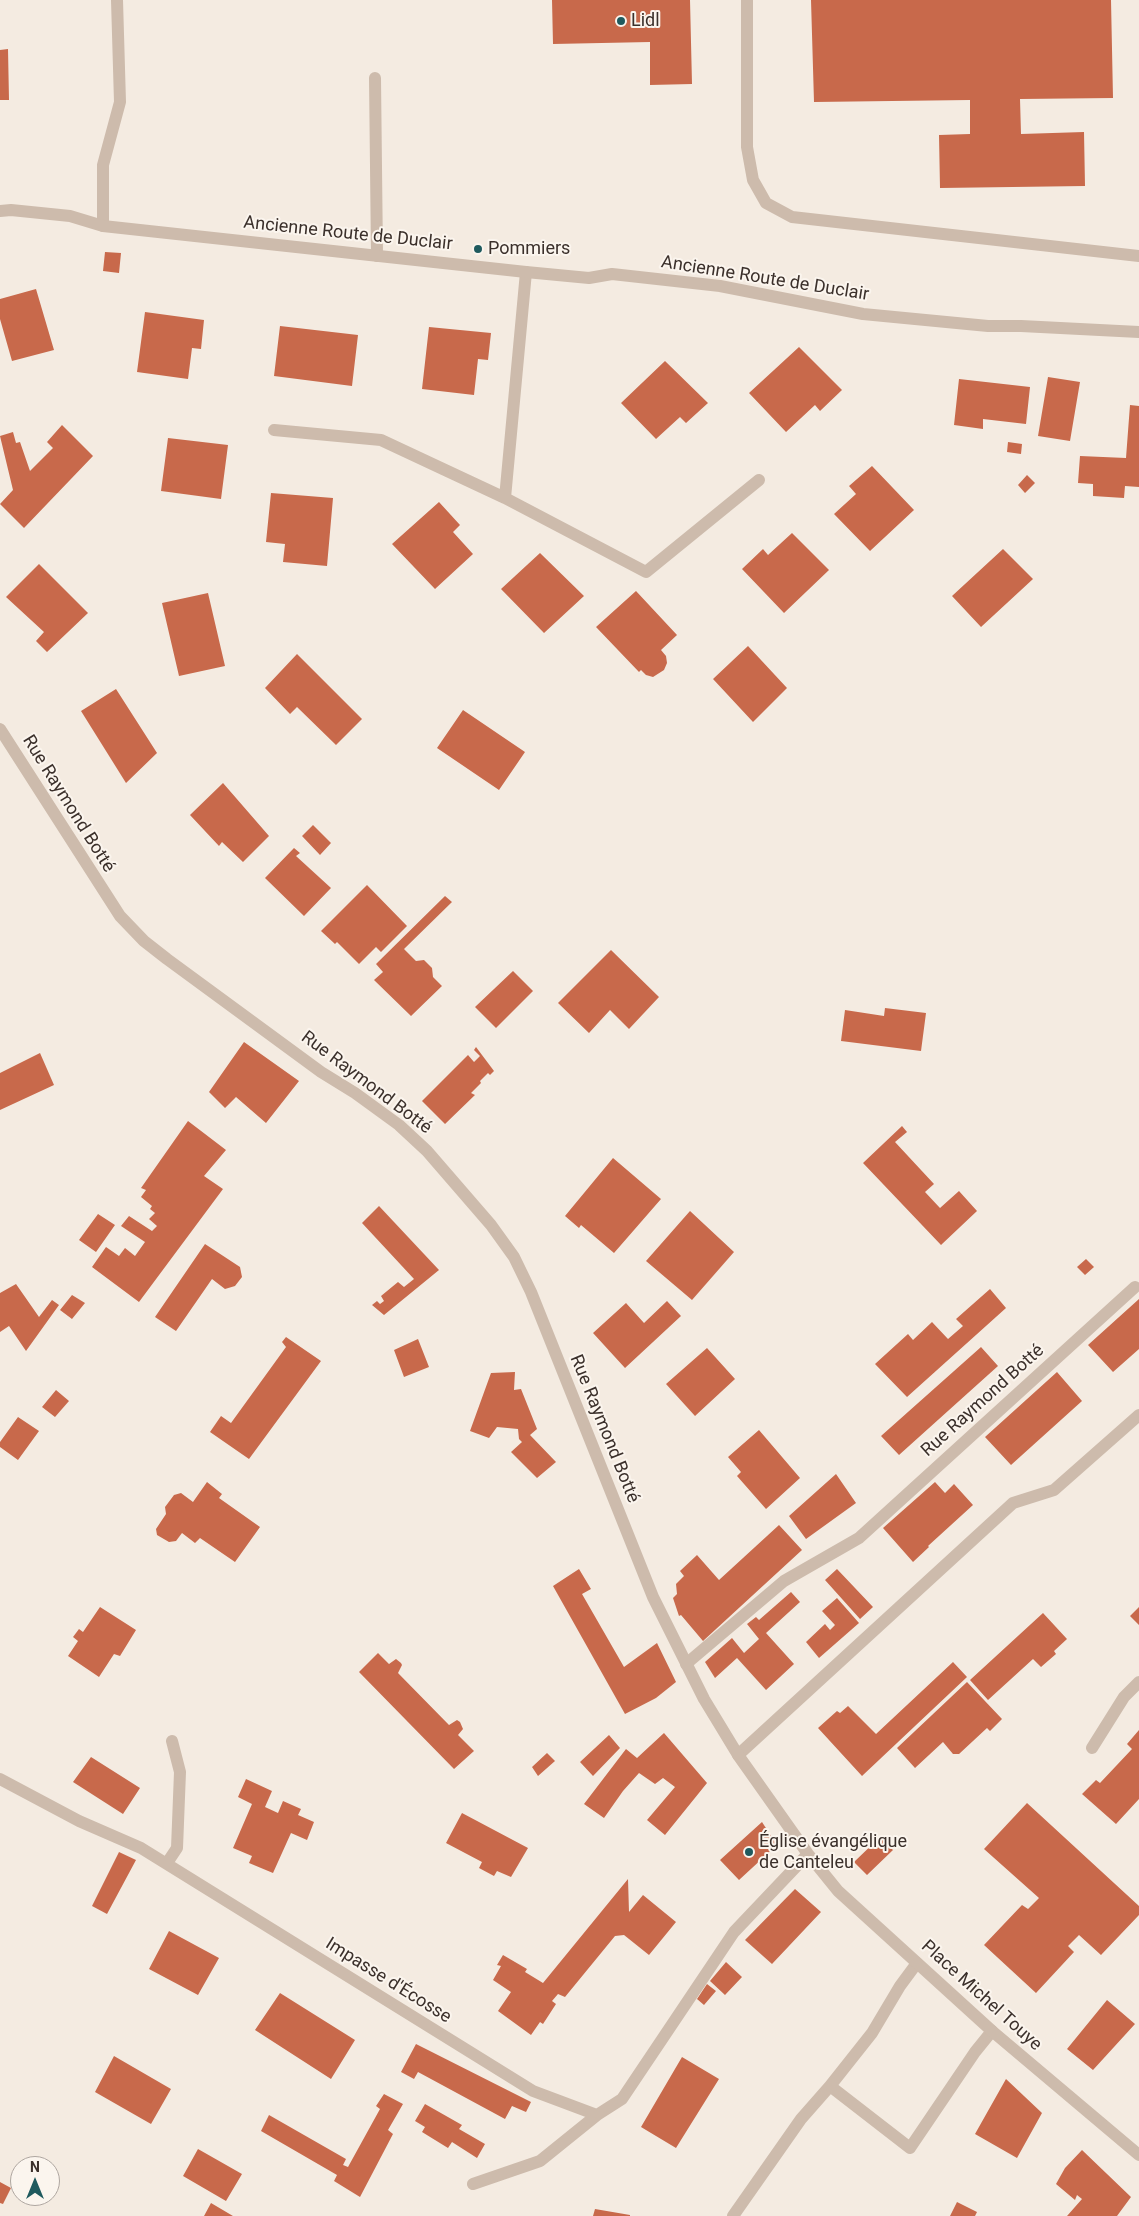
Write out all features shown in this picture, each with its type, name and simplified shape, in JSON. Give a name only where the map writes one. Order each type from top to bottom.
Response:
[{"type":"street","points":[[103,226],[103,165],[120,102],[117,0]]},
{"type":"street","points":[[748,0],[747,146],[753,180],[766,203],[792,217],[1139,256]]},
{"type":"street","points":[[375,78],[377,256]]},
{"type":"street","name":"Ancienne Route de Duclair","points":[[0,211],[11,210],[70,216],[103,226],[526,272],[589,278],[612,274],[720,286],[863,314],[969,324],[1139,332]]},
{"type":"street","points":[[505,498],[526,272]]},
{"type":"street","points":[[274,430],[381,440],[505,498],[646,572],[759,480]]},
{"type":"street","name":"Rue Raymond Botté","points":[[0,730],[120,916],[167,959],[321,1072],[355,1093],[399,1126],[427,1151],[491,1225],[514,1257],[531,1292],[653,1596],[686,1664],[704,1699],[738,1755],[808,1854]]},
{"type":"street","name":"Rue Raymond Botté","points":[[686,1664],[784,1581],[859,1538],[1135,1287]]},
{"type":"street","points":[[738,1755],[1013,1503],[1054,1490],[1139,1415]]},
{"type":"street","points":[[1092,1748],[1124,1697],[1139,1682]]},
{"type":"street","points":[[167,1864],[177,1848],[180,1772],[172,1741]]},
{"type":"street","name":"Impasse d'Écosse","points":[[0,1779],[79,1821],[141,1848],[533,2091],[597,2115]]},
{"type":"street","points":[[472,2184],[540,2161],[597,2115],[622,2099],[734,1932],[808,1854]]},
{"type":"street","name":"Place Michel Touye","points":[[808,1854],[838,1891],[917,1963],[992,2031],[1139,2155]]},
{"type":"street","points":[[733,2216],[801,2118],[830,2086],[872,2032],[900,1986],[917,1963]]},
{"type":"street","points":[[830,2086],[910,2148],[992,2031]]},
{"type":"building","name":"Lidl","points":[[552,0],[690,0],[692,84],[650,85],[650,42],[553,44]]},
{"type":"building","points":[[811,0],[1111,0],[1113,98],[1020,99],[1021,134],[1084,132],[1085,186],[940,188],[939,135],[970,134],[970,100],[814,102]]},
{"type":"building","points":[[8,49],[9,100],[0,100],[0,50]]},
{"type":"building","points":[[105,252],[121,253],[119,273],[103,271]]},
{"type":"building","points":[[36,289],[54,350],[12,361],[0,319],[0,299]]},
{"type":"building","points":[[145,312],[204,320],[201,349],[192,348],[188,379],[137,372]]},
{"type":"building","points":[[280,326],[358,335],[352,386],[274,376]]},
{"type":"building","points":[[429,327],[491,333],[488,360],[478,359],[474,395],[422,389]]},
{"type":"building","points":[[799,347],[842,390],[820,411],[815,405],[786,432],[749,393]]},
{"type":"building","points":[[665,361],[708,403],[686,423],[680,417],[656,439],[621,403]]},
{"type":"building","points":[[1048,377],[1080,382],[1070,441],[1038,436]]},
{"type":"building","points":[[959,379],[1030,387],[1026,424],[983,419],[983,429],[954,425]]},
{"type":"building","points":[[1130,405],[1139,406],[1139,487],[1125,486],[1124,498],[1093,496],[1093,484],[1078,483],[1080,456],[1126,458]]},
{"type":"building","points":[[62,425],[93,456],[24,528],[0,504],[13,490],[0,436],[13,432],[16,443],[20,442],[30,471],[53,448],[47,442]]},
{"type":"building","points":[[168,438],[228,445],[221,499],[161,491]]},
{"type":"building","points":[[1008,442],[1022,444],[1021,454],[1007,452]]},
{"type":"building","points":[[872,466],[914,510],[870,551],[834,514],[856,494],[849,486]]},
{"type":"building","points":[[1027,475],[1035,483],[1025,493],[1018,485]]},
{"type":"building","points":[[271,493],[333,498],[327,566],[283,562],[285,544],[266,542]]},
{"type":"building","points":[[439,502],[460,525],[453,532],[473,554],[435,589],[392,544]]},
{"type":"building","points":[[792,533],[829,570],[784,613],[742,569],[763,549],[768,555]]},
{"type":"building","points":[[1003,549],[1033,579],[981,627],[952,596]]},
{"type":"building","points":[[540,553],[584,596],[544,633],[501,589]]},
{"type":"building","points":[[39,564],[88,613],[47,652],[36,641],[44,632],[6,597]]},
{"type":"building","points":[[636,591],[677,635],[661,650],[666,656],[667,663],[664,670],[653,677],[646,675],[641,670],[639,672],[596,627]]},
{"type":"building","points":[[208,593],[225,666],[179,676],[162,603]]},
{"type":"building","points":[[748,646],[787,688],[753,722],[713,679]]},
{"type":"building","points":[[297,654],[362,719],[336,745],[297,707],[290,714],[265,688]]},
{"type":"building","points":[[116,689],[157,753],[126,783],[81,711]]},
{"type":"building","points":[[463,710],[525,752],[499,790],[437,748]]},
{"type":"building","points":[[223,783],[269,836],[243,862],[222,842],[219,846],[190,815]]},
{"type":"building","points":[[313,825],[331,843],[320,855],[302,836]]},
{"type":"building","points":[[294,848],[300,853],[296,856],[331,888],[304,916],[265,878]]},
{"type":"building","points":[[367,885],[407,926],[381,952],[376,947],[359,964],[337,942],[335,944],[321,931]]},
{"type":"building","points":[[445,896],[452,902],[404,949],[416,961],[424,960],[432,968],[433,977],[442,986],[411,1016],[374,980],[383,972],[376,964]]},
{"type":"building","points":[[611,950],[659,997],[629,1029],[610,1010],[589,1033],[558,1003]]},
{"type":"building","points":[[513,971],[533,991],[496,1028],[475,1007]]},
{"type":"building","points":[[885,1008],[926,1013],[921,1051],[841,1041],[845,1010],[884,1016]]},
{"type":"building","points":[[244,1042],[299,1081],[266,1123],[236,1097],[225,1108],[209,1092]]},
{"type":"building","points":[[476,1047],[494,1071],[490,1075],[488,1073],[480,1081],[481,1083],[471,1093],[475,1095],[445,1124],[422,1101],[468,1055],[474,1062],[480,1056],[474,1050]]},
{"type":"building","points":[[40,1053],[54,1085],[0,1110],[0,1073]]},
{"type":"building","points":[[188,1121],[226,1150],[204,1176],[223,1189],[139,1302],[92,1267],[106,1247],[119,1256],[125,1248],[135,1256],[145,1242],[121,1226],[129,1216],[152,1231],[157,1226],[149,1219],[155,1213],[150,1209],[152,1206],[141,1197],[146,1190],[141,1188]]},
{"type":"building","points":[[902,1126],[907,1132],[895,1142],[934,1184],[925,1192],[940,1208],[959,1191],[977,1211],[941,1245],[863,1163]]},
{"type":"building","points":[[613,1158],[661,1199],[614,1253],[581,1225],[579,1228],[565,1216]]},
{"type":"building","points":[[379,1206],[439,1270],[384,1315],[372,1305],[377,1301],[380,1304],[384,1301],[381,1296],[398,1282],[404,1287],[414,1279],[362,1223]]},
{"type":"building","points":[[690,1211],[734,1252],[692,1300],[646,1261]]},
{"type":"building","points":[[98,1214],[115,1225],[96,1252],[79,1240]]},
{"type":"building","points":[[205,1244],[240,1267],[242,1277],[235,1286],[225,1289],[212,1279],[176,1331],[155,1317]]},
{"type":"building","points":[[1086,1259],[1094,1267],[1085,1275],[1077,1267]]},
{"type":"building","points":[[16,1284],[39,1317],[52,1300],[59,1305],[26,1351],[9,1326],[0,1332],[0,1293]]},
{"type":"building","points":[[990,1289],[1006,1308],[907,1397],[875,1364],[908,1334],[913,1340],[932,1322],[948,1339],[963,1326],[956,1319]]},
{"type":"building","points":[[72,1295],[85,1303],[72,1319],[60,1310]]},
{"type":"building","points":[[1139,1299],[1139,1349],[1113,1372],[1088,1345]]},
{"type":"building","points":[[667,1301],[681,1316],[625,1368],[593,1333],[626,1303],[644,1323]]},
{"type":"building","points":[[286,1337],[321,1361],[249,1459],[210,1432],[221,1416],[231,1423],[286,1347],[282,1342]]},
{"type":"building","points":[[418,1339],[429,1367],[404,1377],[394,1350]]},
{"type":"building","points":[[981,1347],[998,1366],[899,1455],[881,1436]]},
{"type":"building","points":[[707,1348],[735,1379],[695,1416],[666,1384]]},
{"type":"building","points":[[515,1372],[514,1390],[521,1389],[537,1429],[530,1435],[556,1462],[537,1478],[511,1452],[522,1442],[519,1439],[518,1429],[497,1427],[489,1438],[470,1431],[491,1373]]},
{"type":"building","points":[[1057,1372],[1082,1401],[1011,1465],[985,1437]]},
{"type":"building","points":[[56,1390],[69,1401],[55,1417],[42,1407]]},
{"type":"building","points":[[18,1417],[39,1431],[18,1460],[0,1447],[0,1442]]},
{"type":"building","points":[[759,1430],[800,1478],[766,1509],[737,1476],[741,1472],[728,1457]]},
{"type":"building","points":[[836,1474],[856,1503],[806,1539],[789,1516]]},
{"type":"building","points":[[207,1482],[222,1494],[219,1498],[260,1527],[235,1562],[200,1538],[195,1543],[182,1533],[176,1541],[169,1542],[157,1535],[156,1529],[166,1514],[165,1507],[174,1495],[181,1493],[193,1502]]},
{"type":"building","points":[[935,1482],[945,1493],[954,1484],[973,1505],[913,1562],[883,1528]]},
{"type":"building","points":[[779,1525],[802,1550],[703,1641],[681,1615],[679,1616],[673,1598],[677,1594],[676,1584],[684,1576],[680,1571],[697,1555],[719,1580]]},
{"type":"building","points":[[579,1569],[591,1589],[582,1594],[624,1667],[657,1643],[676,1682],[656,1698],[625,1714],[553,1586]]},
{"type":"building","points":[[837,1569],[873,1607],[860,1619],[825,1580]]},
{"type":"building","points":[[791,1592],[800,1602],[766,1633],[794,1664],[766,1690],[737,1658],[715,1678],[705,1662],[732,1638],[744,1653],[759,1639],[747,1624],[756,1617],[759,1620]]},
{"type":"building","points":[[837,1598],[859,1623],[819,1658],[806,1642],[825,1624],[830,1630],[835,1625],[822,1611]]},
{"type":"building","points":[[100,1607],[136,1630],[120,1656],[114,1654],[99,1677],[68,1656],[78,1641],[73,1637],[79,1629],[83,1632]]},
{"type":"building","points":[[1139,1607],[1139,1625],[1130,1616]]},
{"type":"building","points":[[1043,1613],[1067,1639],[1054,1651],[1056,1654],[1041,1667],[1033,1659],[988,1700],[970,1680]]},
{"type":"building","points":[[378,1653],[389,1664],[396,1659],[401,1663],[402,1665],[398,1673],[449,1725],[457,1720],[460,1722],[463,1729],[458,1735],[474,1751],[454,1769],[359,1672]]},
{"type":"building","points":[[953,1662],[967,1677],[862,1776],[818,1728],[837,1711],[840,1713],[848,1706],[876,1734]]},
{"type":"building","points":[[967,1682],[1002,1719],[990,1731],[987,1728],[959,1754],[953,1754],[943,1742],[915,1768],[897,1748]]},
{"type":"building","points":[[1139,1730],[1139,1799],[1116,1824],[1082,1794],[1096,1780],[1100,1783],[1132,1749],[1127,1744]]},
{"type":"building","points":[[664,1733],[707,1783],[665,1835],[647,1820],[675,1787],[663,1778],[655,1784],[639,1773],[623,1791],[604,1818],[584,1804],[626,1749],[637,1758]]},
{"type":"building","points":[[609,1735],[620,1748],[593,1776],[580,1762]]},
{"type":"building","points":[[547,1753],[555,1761],[538,1776],[532,1767]]},
{"type":"building","points":[[91,1757],[140,1788],[123,1814],[73,1782]]},
{"type":"building","points":[[246,1779],[272,1791],[265,1807],[278,1813],[283,1801],[301,1809],[298,1815],[314,1822],[307,1840],[291,1833],[273,1873],[249,1863],[252,1856],[233,1848],[252,1804],[238,1797]]},
{"type":"building","points":[[1027,1803],[1139,1906],[1139,1915],[1101,1955],[1079,1935],[1068,1946],[1074,1952],[1036,1993],[984,1945],[1022,1905],[1028,1909],[1039,1898],[984,1849]]},
{"type":"building","points":[[462,1813],[528,1848],[511,1877],[497,1871],[494,1876],[479,1868],[482,1862],[446,1843]]},
{"type":"building","name":"Église évangélique de Canteleu","points":[[762,1822],[777,1845],[739,1880],[720,1860]]},
{"type":"building","points":[[880,1837],[893,1850],[867,1875],[854,1862]]},
{"type":"building","points":[[119,1852],[136,1860],[107,1914],[92,1906]]},
{"type":"building","points":[[628,1879],[629,1912],[643,1895],[676,1922],[649,1955],[624,1935],[615,1936],[565,1997],[558,1994],[552,2001],[556,2004],[543,2024],[540,2022],[531,2035],[498,2011],[511,1992],[493,1980],[501,1966],[497,1965],[503,1955],[527,1969],[525,1972],[543,1983]]},
{"type":"building","points":[[795,1889],[821,1912],[772,1964],[745,1940]]},
{"type":"building","points":[[169,1931],[219,1958],[198,1995],[149,1969]]},
{"type":"building","points":[[726,1962],[742,1977],[725,1995],[710,1981]]},
{"type":"building","points":[[707,1984],[716,1991],[704,2005],[697,1999]]},
{"type":"building","points":[[280,1993],[355,2040],[331,2079],[255,2030]]},
{"type":"building","points":[[1107,2000],[1135,2024],[1093,2070],[1067,2049]]},
{"type":"building","points":[[416,2044],[531,2102],[526,2112],[512,2106],[505,2119],[418,2072],[414,2079],[401,2072]]},
{"type":"building","points":[[114,2056],[171,2089],[151,2124],[95,2092]]},
{"type":"building","points":[[682,2057],[719,2079],[676,2148],[641,2127]]},
{"type":"building","points":[[1006,2079],[1042,2113],[1017,2158],[975,2134]]},
{"type":"building","points":[[384,2094],[403,2104],[388,2130],[393,2134],[360,2197],[334,2181],[337,2175],[261,2131],[269,2115],[346,2159],[343,2165],[348,2167],[380,2109],[376,2106]]},
{"type":"building","points":[[425,2104],[462,2125],[459,2129],[485,2144],[477,2158],[452,2142],[448,2148],[422,2132],[425,2127],[415,2121]]},
{"type":"building","points":[[198,2149],[242,2174],[226,2201],[183,2176]]},
{"type":"building","points":[[1082,2150],[1131,2197],[1117,2216],[1067,2216],[1082,2199],[1077,2195],[1075,2200],[1056,2184],[1065,2168]]},
{"type":"building","points":[[0,2182],[10,2187],[10,2190],[3,2204],[0,2203]]},
{"type":"building","points":[[957,2202],[977,2212],[975,2216],[950,2216]]},
{"type":"building","points":[[211,2203],[233,2216],[204,2216]]},
{"type":"building","points":[[595,2209],[630,2215],[630,2216],[593,2216]]},
{"type":"place","name":"Lidl","points":[[621,21]]},
{"type":"place","name":"Pommiers","points":[[478,249]]},
{"type":"place","name":"Église évangélique de Canteleu","points":[[749,1852]]}]
